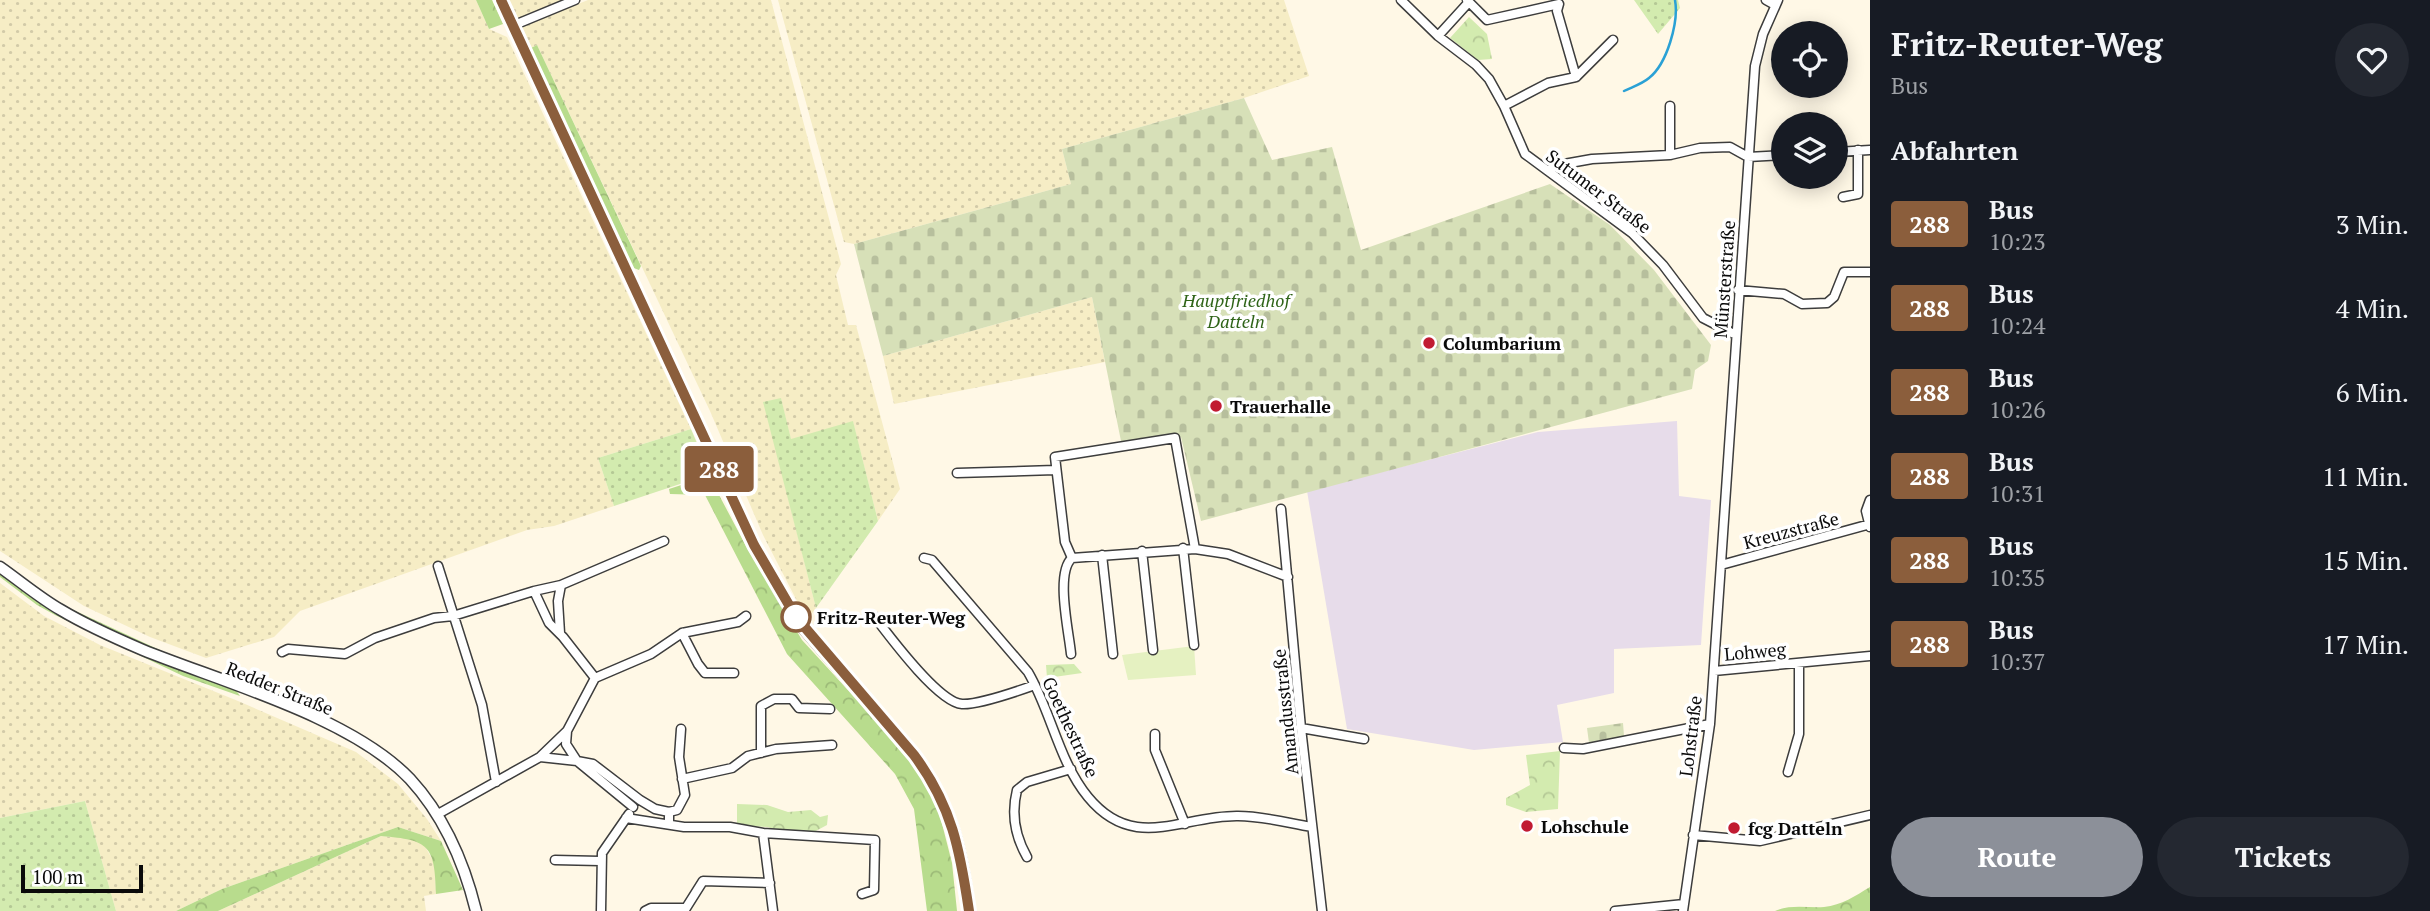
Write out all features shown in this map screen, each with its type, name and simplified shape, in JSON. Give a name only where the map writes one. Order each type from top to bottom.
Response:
[{"type":"main road","points":[[501,0],[754,545],[796,617],[914,755],[943,800],[955,834],[969,911]]},
{"type":"street","points":[[512,26],[575,0]]},
{"type":"street","name":"Sutumer Straße","points":[[1401,0],[1489,79],[1525,154],[1606,212],[1644,244],[1703,318],[1736,335]]},
{"type":"street","points":[[1766,0],[1777,3]]},
{"type":"street","points":[[1438,36],[1467,1],[1487,20],[1558,2],[1557,11],[1576,77]]},
{"type":"street","name":"Münsterstraße","points":[[1721,565],[1755,66],[1763,34],[1777,3]]},
{"type":"street","points":[[1504,106],[1548,83],[1576,77],[1613,40]]},
{"type":"street","points":[[1670,106],[1670,155]]},
{"type":"street","points":[[1549,170],[1592,159],[1670,155],[1700,148],[1730,147],[1748,157],[1771,156]]},
{"type":"street","points":[[1843,197],[1858,194],[1858,150]]},
{"type":"street","points":[[1848,151],[1870,150]]},
{"type":"street","points":[[1738,290],[1784,293],[1802,304],[1827,303],[1834,298],[1844,272],[1870,272]]},
{"type":"street","points":[[1072,558],[1065,542],[1055,457],[1175,438],[1195,549]]},
{"type":"street","points":[[957,473],[1055,470]]},
{"type":"street","points":[[1870,500],[1866,511],[1870,525]]},
{"type":"street","name":"Amandusstraße","points":[[1281,509],[1301,728],[1322,911]]},
{"type":"street","name":"Kreuzstraße","points":[[1721,565],[1870,525]]},
{"type":"street","points":[[282,652],[288,649],[345,654],[375,638],[434,618],[453,616],[561,585],[664,541]]},
{"type":"street","points":[[1183,548],[1194,645]]},
{"type":"street","points":[[1071,654],[1063,578],[1067,562],[1072,558],[1195,549],[1228,554],[1288,577]]},
{"type":"street","points":[[1142,551],[1153,650]]},
{"type":"street","points":[[1102,555],[1113,654]]},
{"type":"street","name":"Goethestraße","points":[[924,558],[932,560],[1028,672],[1071,769],[1088,797],[1107,816],[1118,822],[1140,827],[1163,828],[1238,816],[1312,827]]},
{"type":"street","name":"Lohstraße","points":[[1683,907],[1710,724],[1721,565]]},
{"type":"street","points":[[438,566],[482,705],[496,782]]},
{"type":"street","name":"Redder Straße","points":[[0,567],[61,610],[140,649],[278,702],[342,730],[377,752],[409,778],[438,814],[461,858],[476,911]]},
{"type":"street","points":[[560,633],[558,601],[561,585]]},
{"type":"street","points":[[534,591],[549,624],[560,633],[595,678]]},
{"type":"street","points":[[438,814],[540,757],[567,731],[595,678],[651,654],[682,633],[729,624],[746,617]]},
{"type":"street","points":[[874,617],[936,690],[952,702],[964,704],[1035,685]]},
{"type":"street","points":[[682,633],[705,673],[734,673]]},
{"type":"street","name":"Lohweg","points":[[1714,671],[1870,656]]},
{"type":"street","name":"Lohweg","points":[[1788,772],[1799,734],[1799,663]]},
{"type":"street","points":[[761,753],[761,706],[774,699],[792,699],[799,708],[830,709]]},
{"type":"street","points":[[1564,748],[1583,749],[1710,724]]},
{"type":"street","points":[[1301,728],[1364,739]]},
{"type":"street","points":[[540,757],[593,764],[640,800],[655,809],[669,812],[677,810],[685,795],[679,757],[681,729]]},
{"type":"street","points":[[567,731],[566,744],[577,761],[633,807]]},
{"type":"street","points":[[1155,734],[1155,750],[1185,824]]},
{"type":"street","points":[[682,779],[733,768],[748,757],[776,749],[832,746]]},
{"type":"street","points":[[1027,857],[1018,841],[1013,806],[1017,790],[1027,782],[1071,769]]},
{"type":"street","points":[[601,911],[602,853],[640,800]]},
{"type":"street","points":[[668,824],[669,812]]},
{"type":"street","points":[[1693,835],[1760,841],[1870,815]]},
{"type":"street","points":[[626,818],[684,827],[730,827],[763,833],[875,840],[874,890],[862,894]]},
{"type":"street","points":[[763,833],[773,911]]},
{"type":"street","points":[[555,860],[600,861]]},
{"type":"street","points":[[645,911],[651,908],[686,908],[703,881],[770,883]]},
{"type":"street","points":[[1615,911],[1683,907]]},
{"type":"shaded area","points":[[0,0],[476,0],[489,29],[507,37],[691,429],[598,458],[614,506],[554,526],[527,530],[300,611],[274,637],[206,658],[150,637],[84,606],[0,551]]},
{"type":"shaded area","points":[[507,0],[567,0],[516,21]]},
{"type":"shaded area","points":[[588,0],[771,0],[841,264],[836,275],[848,325],[856,325],[900,489],[878,521],[853,422],[791,440],[781,399],[764,402],[816,608],[809,617],[797,601],[763,535],[710,411],[537,45],[531,48],[520,27]]},
{"type":"shaded area","points":[[778,0],[1284,0],[1309,76],[1244,98],[1062,149],[1071,184],[854,244],[844,242]]},
{"type":"shaded area","points":[[1092,297],[1105,362],[894,404],[883,356]]},
{"type":"shaded area","points":[[1677,421],[1679,496],[1711,500],[1701,645],[1614,649],[1614,693],[1557,705],[1563,742],[1474,750],[1347,729],[1307,491],[1538,432]]},
{"type":"shaded area","points":[[0,583],[44,616],[100,645],[356,752],[398,784],[441,841],[398,827],[222,889],[176,911],[116,911],[85,801],[0,818]]},
{"type":"shaded area","points":[[381,836],[407,838],[423,843],[435,864],[436,894],[424,896],[426,911],[218,911]]},
{"type":"green space","points":[[476,0],[492,0],[503,24],[489,29]]},
{"type":"green space","points":[[1634,0],[1678,0],[1680,8],[1658,34]]},
{"type":"green space","points":[[1469,17],[1487,34],[1492,59],[1478,60],[1450,38]]},
{"type":"green space","points":[[537,45],[641,266],[639,270],[631,267],[531,48]]},
{"type":"green space","name":"Hauptfriedhof Datteln","points":[[1244,98],[1272,160],[1332,147],[1361,250],[1550,184],[1610,225],[1654,270],[1711,345],[1708,361],[1695,370],[1692,389],[1201,521],[1181,437],[1122,446],[1092,297],[883,356],[854,244],[1071,184],[1062,149]]},
{"type":"green space","points":[[781,398],[791,439],[853,421],[878,521],[816,608],[763,402]]},
{"type":"green space","points":[[691,429],[710,474],[614,506],[598,458]]},
{"type":"green space","points":[[709,476],[746,546],[802,640],[902,749],[926,785],[939,812],[952,863],[957,911],[927,911],[914,809],[895,774],[787,654],[705,495],[670,494],[669,489]]},
{"type":"green space","points":[[0,563],[47,607],[67,607],[164,652],[165,662],[186,672],[201,669],[227,677],[240,696],[183,676],[55,615],[0,577]]},
{"type":"green space","points":[[1194,646],[1196,675],[1128,680],[1122,655]]},
{"type":"green space","points":[[1074,664],[1082,673],[1047,678],[1046,665]]},
{"type":"green space","points":[[1623,723],[1624,736],[1589,743],[1587,728]]},
{"type":"green space","points":[[1560,751],[1558,809],[1526,812],[1506,805],[1506,798],[1530,785],[1526,755]]},
{"type":"green space","points":[[85,801],[116,911],[0,911],[0,818]]},
{"type":"green space","points":[[737,804],[767,805],[788,812],[811,810],[820,817],[828,815],[827,825],[812,833],[782,833],[768,827],[744,826],[737,823]]},
{"type":"green space","points":[[398,827],[441,841],[463,890],[436,894],[434,865],[426,848],[410,840],[381,836],[218,911],[176,911],[222,889]]},
{"type":"green space","points":[[1870,887],[1870,911],[1775,911],[1793,907],[1831,906]]},
{"type":"waterway","points":[[1624,91],[1646,80],[1661,63],[1673,31],[1675,0]]},
{"type":"bus line","name":"288","points":[[501,0],[754,545],[804,628],[914,755],[943,800],[955,834],[969,911]]},
{"type":"place","name":"Columbarium","points":[[1429,343]]},
{"type":"place","name":"Trauerhalle","points":[[1216,406]]},
{"type":"place","name":"Fritz-Reuter-Weg","points":[[796,617]]},
{"type":"place","name":"Lohschule","points":[[1527,826]]},
{"type":"place","name":"fcg Datteln","points":[[1734,828]]}]
